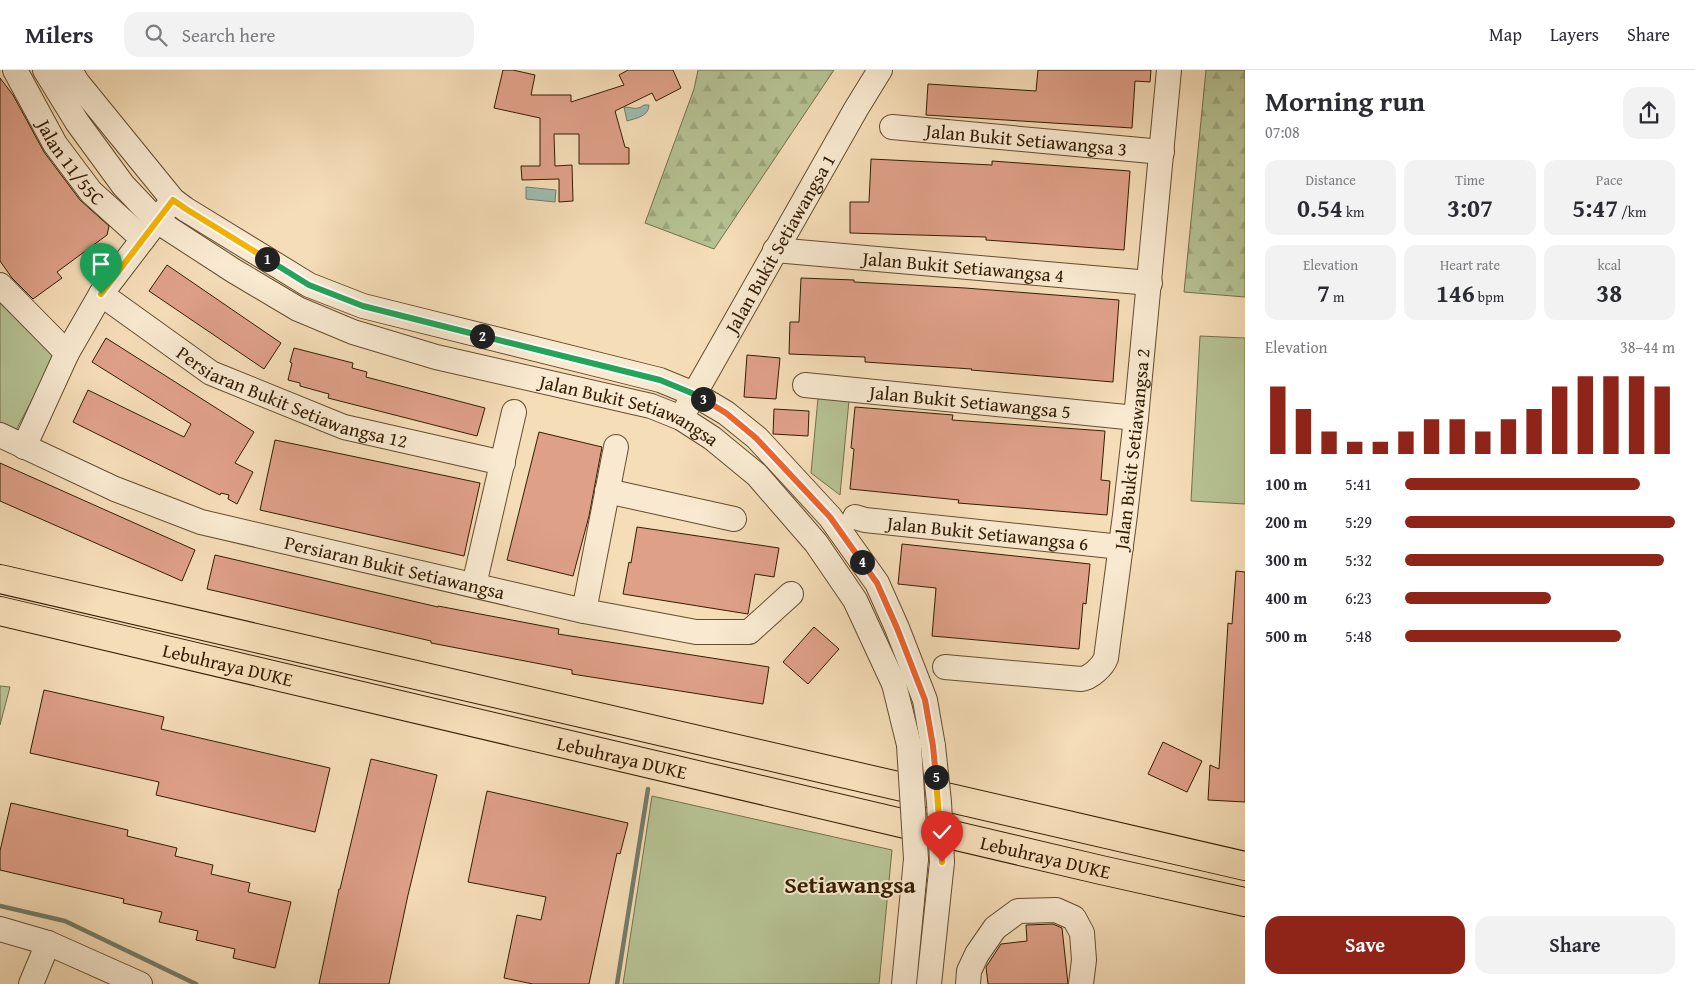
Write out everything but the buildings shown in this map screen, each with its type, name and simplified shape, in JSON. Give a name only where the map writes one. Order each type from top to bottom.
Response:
[{"type":"highway","points":[[0,569],[147,612]]},
{"type":"highway","name":"Lebuhraya DUKE","points":[[0,579],[1245,866]]},
{"type":"highway","name":"Lebuhraya DUKE","points":[[0,611],[1245,902]]},
{"type":"highway","points":[[0,630],[79,644],[144,644]]},
{"type":"street","name":"Jalan 11/55C","points":[[15,70],[55,144],[91,192],[150,230]]},
{"type":"street","name":"Jalan Bukit Setiawangsa","points":[[45,70],[77,122],[118,177],[150,230],[234,271],[298,308],[353,332],[436,358],[651,406],[681,418],[712,438],[757,475],[816,543],[850,592],[894,684],[909,744],[916,858],[904,984]]},
{"type":"street","name":"Jalan Bukit Setiawangsa","points":[[70,70],[83,89],[173,200],[309,285],[363,306],[660,380],[694,394],[726,413],[756,438],[830,517],[877,583],[925,700],[933,746],[939,802],[942,862],[929,984]]},
{"type":"street","name":"Jalan Bukit Setiawangsa 1","points":[[681,418],[775,250],[880,70]]},
{"type":"street","name":"Jalan Bukit Setiawangsa 2","points":[[944,667],[1086,678],[1103,664],[1106,658],[1136,418],[1169,70]]},
{"type":"street","name":"Jalan Bukit Setiawangsa 3","points":[[892,127],[1162,152]]},
{"type":"street","points":[[24,447],[68,353],[101,294],[173,200]]},
{"type":"street","name":"Jalan Bukit Setiawangsa 4","points":[[775,250],[1150,283]]},
{"type":"street","points":[[0,285],[68,353]]},
{"type":"street","name":"Persiaran Bukit Setiawangsa 12","points":[[101,294],[211,373],[344,427],[502,463]]},
{"type":"street","name":"Jalan Bukit Setiawangsa 5","points":[[805,385],[1136,418]]},
{"type":"street","points":[[474,585],[514,412]]},
{"type":"street","name":"Persiaran Bukit Setiawangsa","points":[[0,435],[115,489],[201,522],[584,611],[696,632],[749,632],[791,594]]},
{"type":"street","points":[[584,611],[616,447]]},
{"type":"street","points":[[607,491],[734,519]]},
{"type":"street","name":"Jalan Bukit Setiawangsa 6","points":[[855,517],[865,520],[1121,547]]},
{"type":"street","points":[[968,984],[969,971],[977,954],[995,928],[1018,910],[1056,910],[1074,918],[1082,933],[1084,960],[1081,984]]},
{"type":"street","points":[[0,928],[48,943],[140,984]]},
{"type":"street","points":[[31,984],[48,943]]},
{"type":"green space","points":[[698,70],[834,70],[714,249],[645,223],[694,89]]},
{"type":"green space","points":[[1206,70],[1245,70],[1245,297],[1184,292]]},
{"type":"green space","points":[[0,297],[56,354],[14,434],[0,427]]},
{"type":"green space","points":[[1200,336],[1245,338],[1245,504],[1191,501]]},
{"type":"green space","points":[[819,387],[850,390],[840,495],[811,473]]},
{"type":"green space","points":[[0,686],[10,687],[0,725]]},
{"type":"green space","points":[[652,796],[892,850],[879,984],[623,984]]},
{"type":"water","points":[[649,105],[645,114],[627,121],[624,107],[637,108]]},
{"type":"water","points":[[526,187],[556,190],[555,202],[526,199]]},
{"type":"waterway","points":[[617,984],[648,789]]},
{"type":"waterway","points":[[0,906],[65,921],[196,984]]},
{"type":"district","name":"Setiawangsa","points":[[850,884]]},
{"type":"route","points":[[101,294],[173,200],[309,285],[363,306],[660,380],[694,394],[726,413],[756,438],[830,517],[877,583],[925,700],[933,746],[939,802],[942,862]]}]
